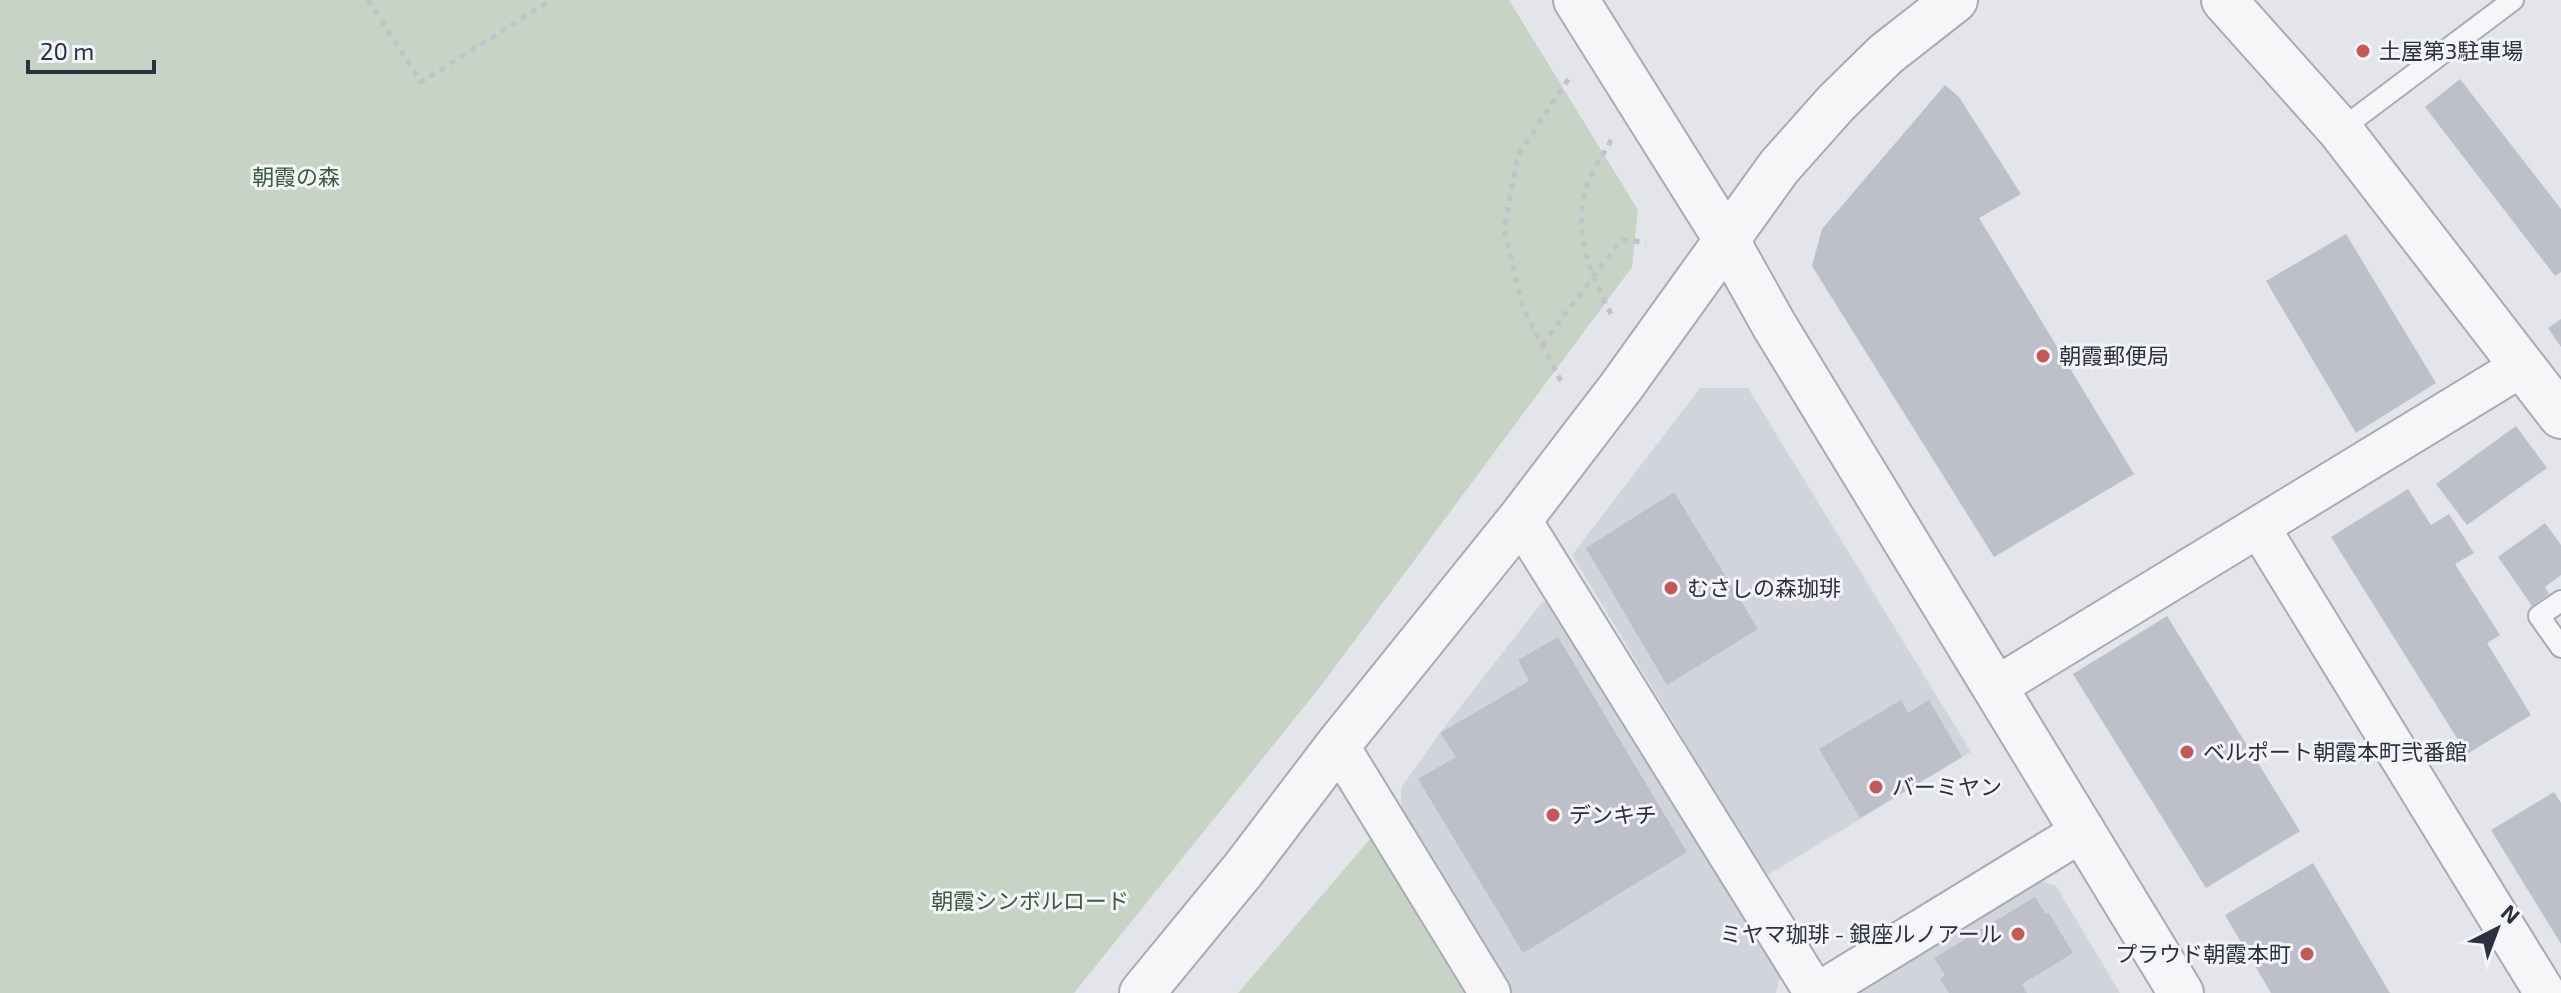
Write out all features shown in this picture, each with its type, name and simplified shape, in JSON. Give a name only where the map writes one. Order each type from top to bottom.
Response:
[{"type":"street","points":[[1576,0],[1726,239],[1782,338],[2181,993]]},
{"type":"street","points":[[1142,993],[1520,519],[1621,387],[1779,167],[1836,103],[1886,54],[1955,0]]},
{"type":"street","points":[[2224,0],[2340,130],[2561,416]]},
{"type":"street","points":[[1996,687],[2522,366]]},
{"type":"street","points":[[1520,519],[1816,993],[2084,830]]},
{"type":"street","points":[[2259,527],[2545,993]]},
{"type":"street","points":[[1338,745],[1490,993]]},
{"type":"lane","points":[[2340,130],[2513,0]]},
{"type":"lane","points":[[2561,601],[2539,616],[2561,647]]},
{"type":"path","points":[[368,0],[421,82],[551,0]]},
{"type":"path","points":[[1561,381],[1523,308],[1504,229],[1518,155],[1571,75]]},
{"type":"path","points":[[1611,140],[1590,179],[1581,217],[1586,259],[1611,314]]},
{"type":"path","points":[[1542,345],[1621,240],[1646,242]]},
{"type":"shaded area","points":[[1700,388],[1748,388],[1971,752],[1766,876],[1572,555]]},
{"type":"shaded area","points":[[1542,602],[1557,604],[1780,977],[1776,993],[1510,993],[1402,818],[1401,788]]},
{"type":"shaded area","points":[[2041,881],[2056,886],[2120,993],[1854,993]]},
{"type":"green space","points":[[0,0],[1509,0],[1638,210],[1632,267],[1323,683],[1074,993],[0,993]]},
{"type":"green space","points":[[1371,838],[1464,993],[1238,993]]},
{"type":"building","points":[[2460,79],[2561,209],[2561,272],[2555,276],[2425,107]]},
{"type":"building","points":[[1945,85],[1959,97],[2021,194],[1979,218],[2134,474],[1994,557],[1812,266],[1822,229]]},
{"type":"building","points":[[2346,234],[2436,383],[2356,433],[2266,281]]},
{"type":"building","points":[[2561,319],[2561,347],[2548,328]]},
{"type":"building","points":[[2516,426],[2547,468],[2467,525],[2436,484]]},
{"type":"building","points":[[2408,489],[2431,525],[2449,514],[2474,553],[2455,564],[2500,635],[2487,643],[2531,715],[2467,754],[2331,537]]},
{"type":"building","name":"むさしの森珈琲","points":[[1674,492],[1758,629],[1667,685],[1586,548]]},
{"type":"building","points":[[2545,523],[2561,545],[2561,575],[2545,587],[2549,594],[2532,606],[2498,557]]},
{"type":"building","name":"ベルポート朝霞本町弐番館","points":[[2167,616],[2300,831],[2206,888],[2073,674]]},
{"type":"building","name":"デンキチ","points":[[1558,637],[1687,852],[1523,953],[1418,779],[1456,757],[1440,733],[1529,681],[1518,660]]},
{"type":"building","name":"バーミヤン","points":[[1901,700],[1908,713],[1929,700],[1962,757],[1860,818],[1819,749]]},
{"type":"building","points":[[2554,792],[2561,803],[2561,944],[2491,830]]},
{"type":"building","name":"プラウド朝霞本町","points":[[2313,863],[2390,993],[2271,993],[2225,915]]},
{"type":"building","name":"ミヤマ珈琲 - 銀座ルノアール","points":[[2035,897],[2046,914],[2049,913],[2073,953],[2022,984],[2027,993],[1949,993],[1940,979],[1945,975],[1934,958]]},
{"type":"place","name":"土屋第3駐車場","points":[[2363,51]]},
{"type":"place","name":"朝霞郵便局","points":[[2043,356]]},
{"type":"place","name":"むさしの森珈琲","points":[[1671,588]]},
{"type":"place","name":"ベルポート朝霞本町弐番館","points":[[2187,752]]},
{"type":"place","name":"バーミヤン","points":[[1876,787]]},
{"type":"place","name":"デンキチ","points":[[1553,815]]},
{"type":"place","name":"ミヤマ珈琲 - 銀座ルノアール","points":[[2018,934]]},
{"type":"place","name":"プラウド朝霞本町","points":[[2307,954]]},
{"type":"park label","name":"朝霞の森","points":[[296,177]]},
{"type":"park label","name":"朝霞シンボルロード","points":[[1030,901]]}]
